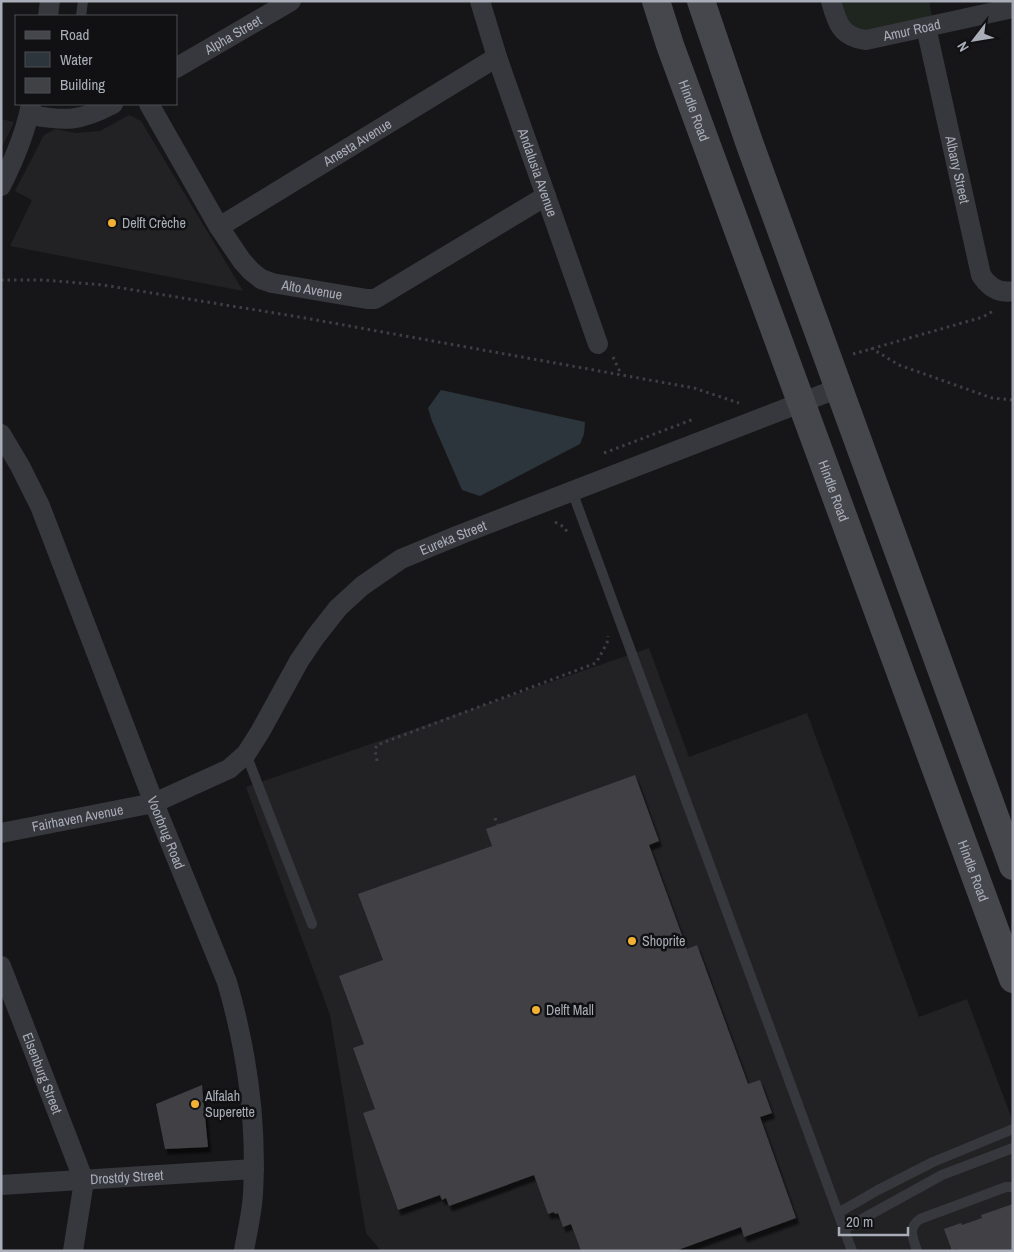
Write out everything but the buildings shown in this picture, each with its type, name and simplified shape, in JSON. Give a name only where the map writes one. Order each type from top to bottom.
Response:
[{"type":"main road","name":"Hindle Road","points":[[656,1],[670,45],[1013,979]]},
{"type":"main road","points":[[701,1],[749,142],[1013,866]]},
{"type":"street","points":[[48,15],[50,1]]},
{"type":"street","name":"Alpha Street","points":[[178,67],[291,1]]},
{"type":"street","name":"Andalusia Avenue","points":[[480,1],[497,57],[598,344]]},
{"type":"street","name":"Amur Road","points":[[831,1],[836,21],[840,27],[852,37],[866,40],[1013,8]]},
{"type":"street","name":"Albany Street","points":[[926,27],[982,275],[992,288],[1000,291],[1013,291]]},
{"type":"street","name":"Anesta Avenue","points":[[219,227],[497,57]]},
{"type":"street","points":[[1,186],[16,153],[30,109],[60,119],[80,118],[111,105]]},
{"type":"street","name":"Alto Avenue","points":[[149,105],[219,227],[242,261],[261,279],[272,283],[375,299],[546,196]]},
{"type":"street","name":"Eureka Street","points":[[154,803],[229,769],[246,754],[299,660],[338,608],[362,586],[401,559],[840,388]]},
{"type":"street","name":"Voorbrug Road","points":[[1,434],[24,472],[40,506],[154,803],[227,982],[245,1055],[250,1092],[254,1169],[253,1196],[244,1251]]},
{"type":"street","name":"Fairhaven Avenue","points":[[1,833],[154,803]]},
{"type":"street","name":"Elsenburg Street","points":[[1,966],[84,1181]]},
{"type":"street","name":"Drostdy Street","points":[[1,1185],[254,1169]]},
{"type":"street","points":[[73,1251],[84,1181]]},
{"type":"lane","points":[[82,15],[84,1]]},
{"type":"lane","points":[[572,491],[852,1251]]},
{"type":"lane","points":[[246,754],[312,924]]},
{"type":"lane","points":[[838,1213],[933,1162],[1013,1129]]},
{"type":"lane","points":[[844,1229],[942,1175],[1013,1148]]},
{"type":"lane","points":[[917,1251],[911,1231],[912,1226],[920,1219],[1006,1187],[1013,1187]]},
{"type":"path","points":[[1,280],[44,280],[103,285],[305,318],[694,388],[740,403]]},
{"type":"path","points":[[851,355],[983,316],[998,309]]},
{"type":"path","points":[[871,348],[899,365],[992,398],[1013,400]]},
{"type":"path","points":[[555,522],[564,527],[570,535]]},
{"type":"path","points":[[377,761],[374,750],[377,745],[596,663],[607,643],[608,635]]},
{"type":"path","points":[[495,818],[499,826]]},
{"type":"shaded area","points":[[839,1],[929,1],[932,17],[863,31],[848,24]]},
{"type":"shaded area","name":"Delft Crèche","points":[[129,115],[141,121],[243,291],[10,246],[32,200],[15,191],[44,135],[55,129],[75,133],[100,131]]},
{"type":"shaded area","points":[[1,119],[14,122],[1,149]]},
{"type":"shaded area","points":[[649,648],[689,757],[807,713],[919,1017],[967,999],[1013,1122],[1013,1251],[381,1251],[366,1233],[330,1015],[246,787]]},
{"type":"water","points":[[441,390],[585,422],[584,434],[580,444],[480,496],[462,490],[432,421],[428,408]]},
{"type":"place","name":"Delft Crèche","points":[[112,223]]},
{"type":"place","name":"Shoprite","points":[[632,941]]},
{"type":"place","name":"Delft Mall","points":[[536,1010]]},
{"type":"place","name":"Alfalah Superette","points":[[195,1104]]}]
